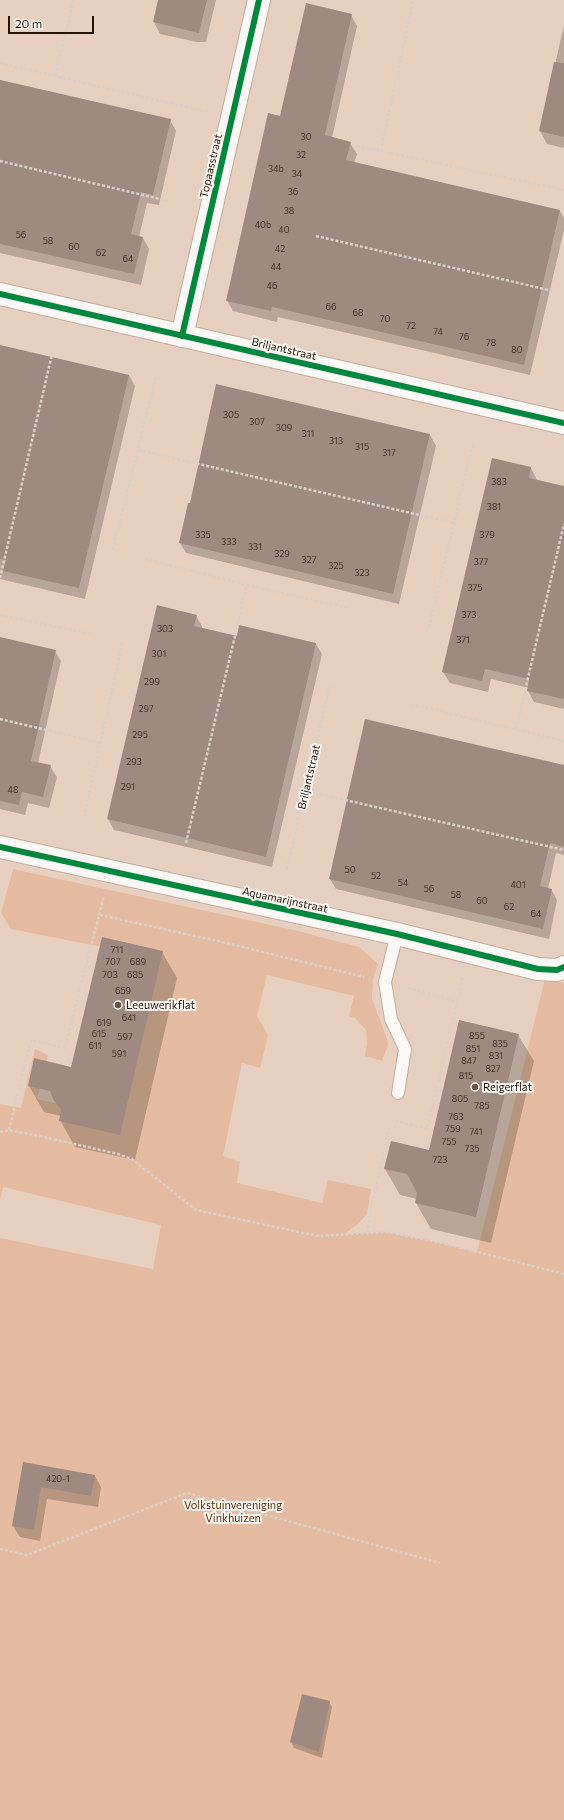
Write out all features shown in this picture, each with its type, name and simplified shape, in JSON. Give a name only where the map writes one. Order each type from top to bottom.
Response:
[{"type":"street","name":"Topaasstraat","points":[[182,336],[259,0]]},
{"type":"street","name":"Briljantstraat","points":[[0,294],[564,423]]},
{"type":"street","name":"Aquamarijnstraat","points":[[1,851],[61,859],[278,909],[397,934],[538,969],[557,970],[564,967]]},
{"type":"lane","points":[[397,934],[385,982],[391,1019],[405,1049],[398,1093]]},
{"type":"path","points":[[55,76],[74,0]]},
{"type":"path","points":[[381,151],[413,0]]},
{"type":"path","points":[[0,63],[232,118]]},
{"type":"path","points":[[357,146],[564,190]]},
{"type":"path","points":[[0,162],[168,201]]},
{"type":"path","points":[[316,236],[553,291]]},
{"type":"path","points":[[0,578],[53,350]]},
{"type":"path","points":[[113,550],[156,376]]},
{"type":"path","points":[[429,627],[473,444]]},
{"type":"path","points":[[138,450],[454,523]]},
{"type":"path","points":[[516,729],[564,524]]},
{"type":"path","points":[[145,558],[247,585],[348,608]]},
{"type":"path","points":[[186,843],[247,585]]},
{"type":"path","points":[[0,615],[91,634]]},
{"type":"path","points":[[84,817],[123,642]]},
{"type":"path","points":[[411,704],[564,740]]},
{"type":"path","points":[[0,720],[101,743]]},
{"type":"path","points":[[306,790],[564,850]]},
{"type":"path","points":[[9,1130],[31,1040],[65,1048],[106,890]]},
{"type":"path","points":[[100,915],[231,944],[385,982],[457,1002]]},
{"type":"path","points":[[368,1233],[368,1223],[391,1120],[426,1129],[465,971]]},
{"type":"path","points":[[0,1132],[9,1130],[118,1154],[132,1159],[196,1210],[318,1236],[388,1232],[442,1243],[564,1274]]},
{"type":"path","points":[[0,1549],[26,1555],[187,1493],[440,1563]]},
{"type":"green space","name":"Volkstuinvereniging Vinkhuizen","points":[[13,869],[294,930],[359,947],[378,964],[373,979],[372,999],[388,1045],[382,1061],[365,1056],[367,1044],[366,1030],[356,1019],[349,1016],[354,996],[267,975],[257,1016],[268,1035],[260,1068],[242,1063],[223,1156],[240,1162],[237,1183],[322,1203],[328,1180],[371,1189],[367,1214],[357,1225],[344,1234],[387,1232],[477,1252],[545,979],[564,983],[564,1820],[0,1820],[0,1238],[153,1269],[161,1225],[3,1187],[0,1200],[0,1104],[21,1108],[35,1049],[48,1055],[37,1099],[69,1106],[102,947],[11,929],[1,913]]},
{"type":"building","points":[[158,0],[207,0],[199,33],[153,22]]},
{"type":"building","points":[[306,3],[352,14],[325,135],[351,142],[346,160],[560,210],[524,365],[272,307],[271,311],[226,301],[268,113],[280,116]]},
{"type":"building","points":[[554,62],[564,63],[564,137],[539,131]]},
{"type":"building","points":[[0,80],[171,119],[153,195],[141,192],[131,234],[143,237],[134,274],[0,244]]},
{"type":"building","points":[[0,345],[129,375],[79,588],[3,571],[6,560],[0,559]]},
{"type":"building","points":[[216,384],[430,434],[393,594],[179,543],[188,503],[190,503]]},
{"type":"building","points":[[492,458],[531,467],[529,478],[564,486],[564,699],[527,691],[529,679],[485,669],[482,681],[442,672]]},
{"type":"building","points":[[157,605],[197,615],[194,626],[237,636],[239,625],[316,643],[266,857],[107,819]]},
{"type":"building","points":[[0,637],[56,650],[31,761],[51,765],[43,797],[22,792],[19,805],[0,801]]},
{"type":"building","points":[[365,719],[564,765],[564,847],[550,843],[540,886],[552,889],[543,929],[329,879]]},
{"type":"building","name":"Leeuwerikflat","points":[[102,937],[163,951],[120,1135],[59,1121],[61,1109],[54,1101],[50,1091],[28,1086],[34,1058],[71,1067]]},
{"type":"building","name":"Reigerflat","points":[[459,1020],[519,1034],[476,1217],[415,1203],[417,1193],[407,1174],[384,1169],[391,1141],[429,1150]]},
{"type":"building","points":[[23,1462],[95,1475],[91,1496],[41,1487],[34,1530],[12,1526]]},
{"type":"building","points":[[302,1694],[330,1701],[319,1752],[290,1742]]},
{"type":"cycle path","points":[[182,336],[259,0]]},
{"type":"cycle path","points":[[0,294],[564,423]]},
{"type":"cycle path","points":[[0,847],[397,934],[538,969],[557,970],[564,967]]},
{"type":"place","name":"Leeuwerikflat","points":[[118,1005]]},
{"type":"place","name":"Reigerflat","points":[[475,1087]]}]
